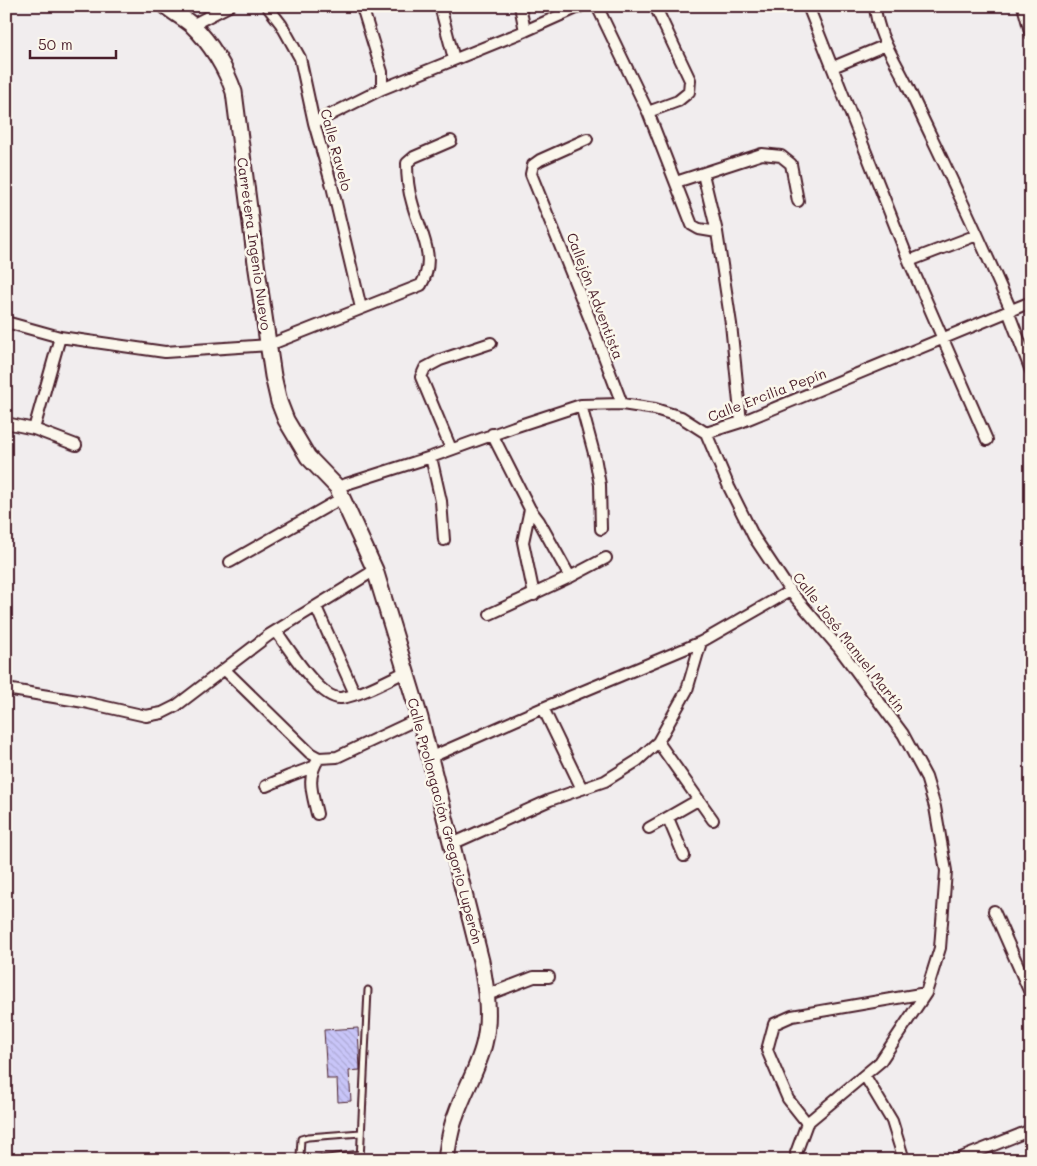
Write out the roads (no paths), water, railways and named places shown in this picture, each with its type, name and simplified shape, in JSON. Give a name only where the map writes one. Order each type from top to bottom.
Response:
[{"type":"street","name":"Carretera Ingenio Nuevo","points":[[166,6],[192,25],[228,74],[234,92],[249,213],[273,376],[279,402],[286,420],[308,457],[339,493]]},
{"type":"street","points":[[192,25],[229,6]]},
{"type":"street","name":"Calle Ravelo","points":[[268,6],[281,24],[300,58],[314,123],[332,186],[361,308]]},
{"type":"street","points":[[360,6],[364,13],[382,72],[382,90]]},
{"type":"street","points":[[440,6],[454,59]]},
{"type":"street","points":[[520,6],[525,31]]},
{"type":"street","points":[[314,123],[382,90],[581,6]]},
{"type":"street","points":[[597,6],[648,112],[692,225],[700,229],[717,232]]},
{"type":"street","points":[[648,112],[678,101],[690,92],[690,80],[655,6]]},
{"type":"street","points":[[808,6],[909,261],[987,440]]},
{"type":"street","points":[[875,6],[876,18],[886,44],[977,235],[1010,310],[1031,371]]},
{"type":"street","points":[[1023,6],[1031,35]]},
{"type":"street","points":[[833,67],[886,44]]},
{"type":"street","name":"Callejón Adventista","points":[[587,139],[533,165],[532,174],[592,322],[622,404]]},
{"type":"street","points":[[6,322],[60,337],[165,352],[269,345],[422,285],[427,276],[429,253],[411,201],[407,162],[414,156],[451,141]]},
{"type":"street","points":[[676,182],[762,154],[781,156],[791,164],[798,201]]},
{"type":"street","points":[[703,174],[717,232],[731,324],[741,422]]},
{"type":"street","points":[[909,261],[977,235]]},
{"type":"street","name":"Calle Ercilia Pepín","points":[[230,562],[339,493],[492,434],[581,405],[622,404],[655,409],[681,417],[706,433],[741,422],[1031,302]]},
{"type":"street","points":[[34,429],[60,337]]},
{"type":"street","points":[[452,450],[421,377],[425,368],[440,360],[491,343]]},
{"type":"street","points":[[581,405],[595,457],[600,485],[601,529]]},
{"type":"street","points":[[6,423],[34,429],[76,445]]},
{"type":"street","name":"Calle José Manuel Martín","points":[[706,433],[729,487],[754,538],[790,591],[839,648],[903,734],[926,777],[935,807],[946,871],[940,948],[926,993],[880,1062],[807,1123]]},
{"type":"street","points":[[492,434],[530,509],[539,521],[570,577]]},
{"type":"street","points":[[431,458],[441,500],[444,540]]},
{"type":"street","name":"Calle Prolongación Gregorio Luperón","points":[[339,493],[375,570],[385,599],[420,718],[481,961],[487,995],[488,1023],[484,1045],[456,1116],[448,1143],[446,1160]]},
{"type":"street","points":[[530,509],[523,542],[534,595]]},
{"type":"street","points":[[490,614],[534,595],[606,558]]},
{"type":"street","points":[[6,689],[84,702],[146,716],[162,713],[176,706],[276,631],[375,570]]},
{"type":"street","points":[[430,758],[701,642],[790,591]]},
{"type":"street","points":[[316,607],[355,694]]},
{"type":"street","points":[[276,631],[317,686],[330,695],[339,698],[355,694],[405,672]]},
{"type":"street","points":[[452,844],[550,800],[605,781],[638,761],[658,742],[687,690],[701,642]]},
{"type":"street","points":[[224,669],[310,754],[319,758],[337,757],[420,718]]},
{"type":"street","points":[[543,708],[582,789]]},
{"type":"street","points":[[658,742],[713,820]]},
{"type":"street","points":[[317,814],[311,785],[313,767],[319,758]]},
{"type":"street","points":[[266,786],[313,767]]},
{"type":"street","points":[[649,828],[698,800]]},
{"type":"street","points":[[668,818],[684,856]]},
{"type":"street","points":[[994,911],[1031,995]]},
{"type":"street","points":[[487,995],[534,977],[549,977]]},
{"type":"street","points":[[796,1153],[807,1123],[788,1100],[767,1050],[774,1024],[792,1016],[926,993]]},
{"type":"street","points":[[865,1076],[892,1121],[904,1160]]},
{"type":"street","points":[[956,1160],[1031,1130]]},
{"type":"lane","points":[[312,1160],[360,1157],[368,990]]},
{"type":"lane","points":[[304,1160],[300,1156],[302,1139],[361,1133]]}]
